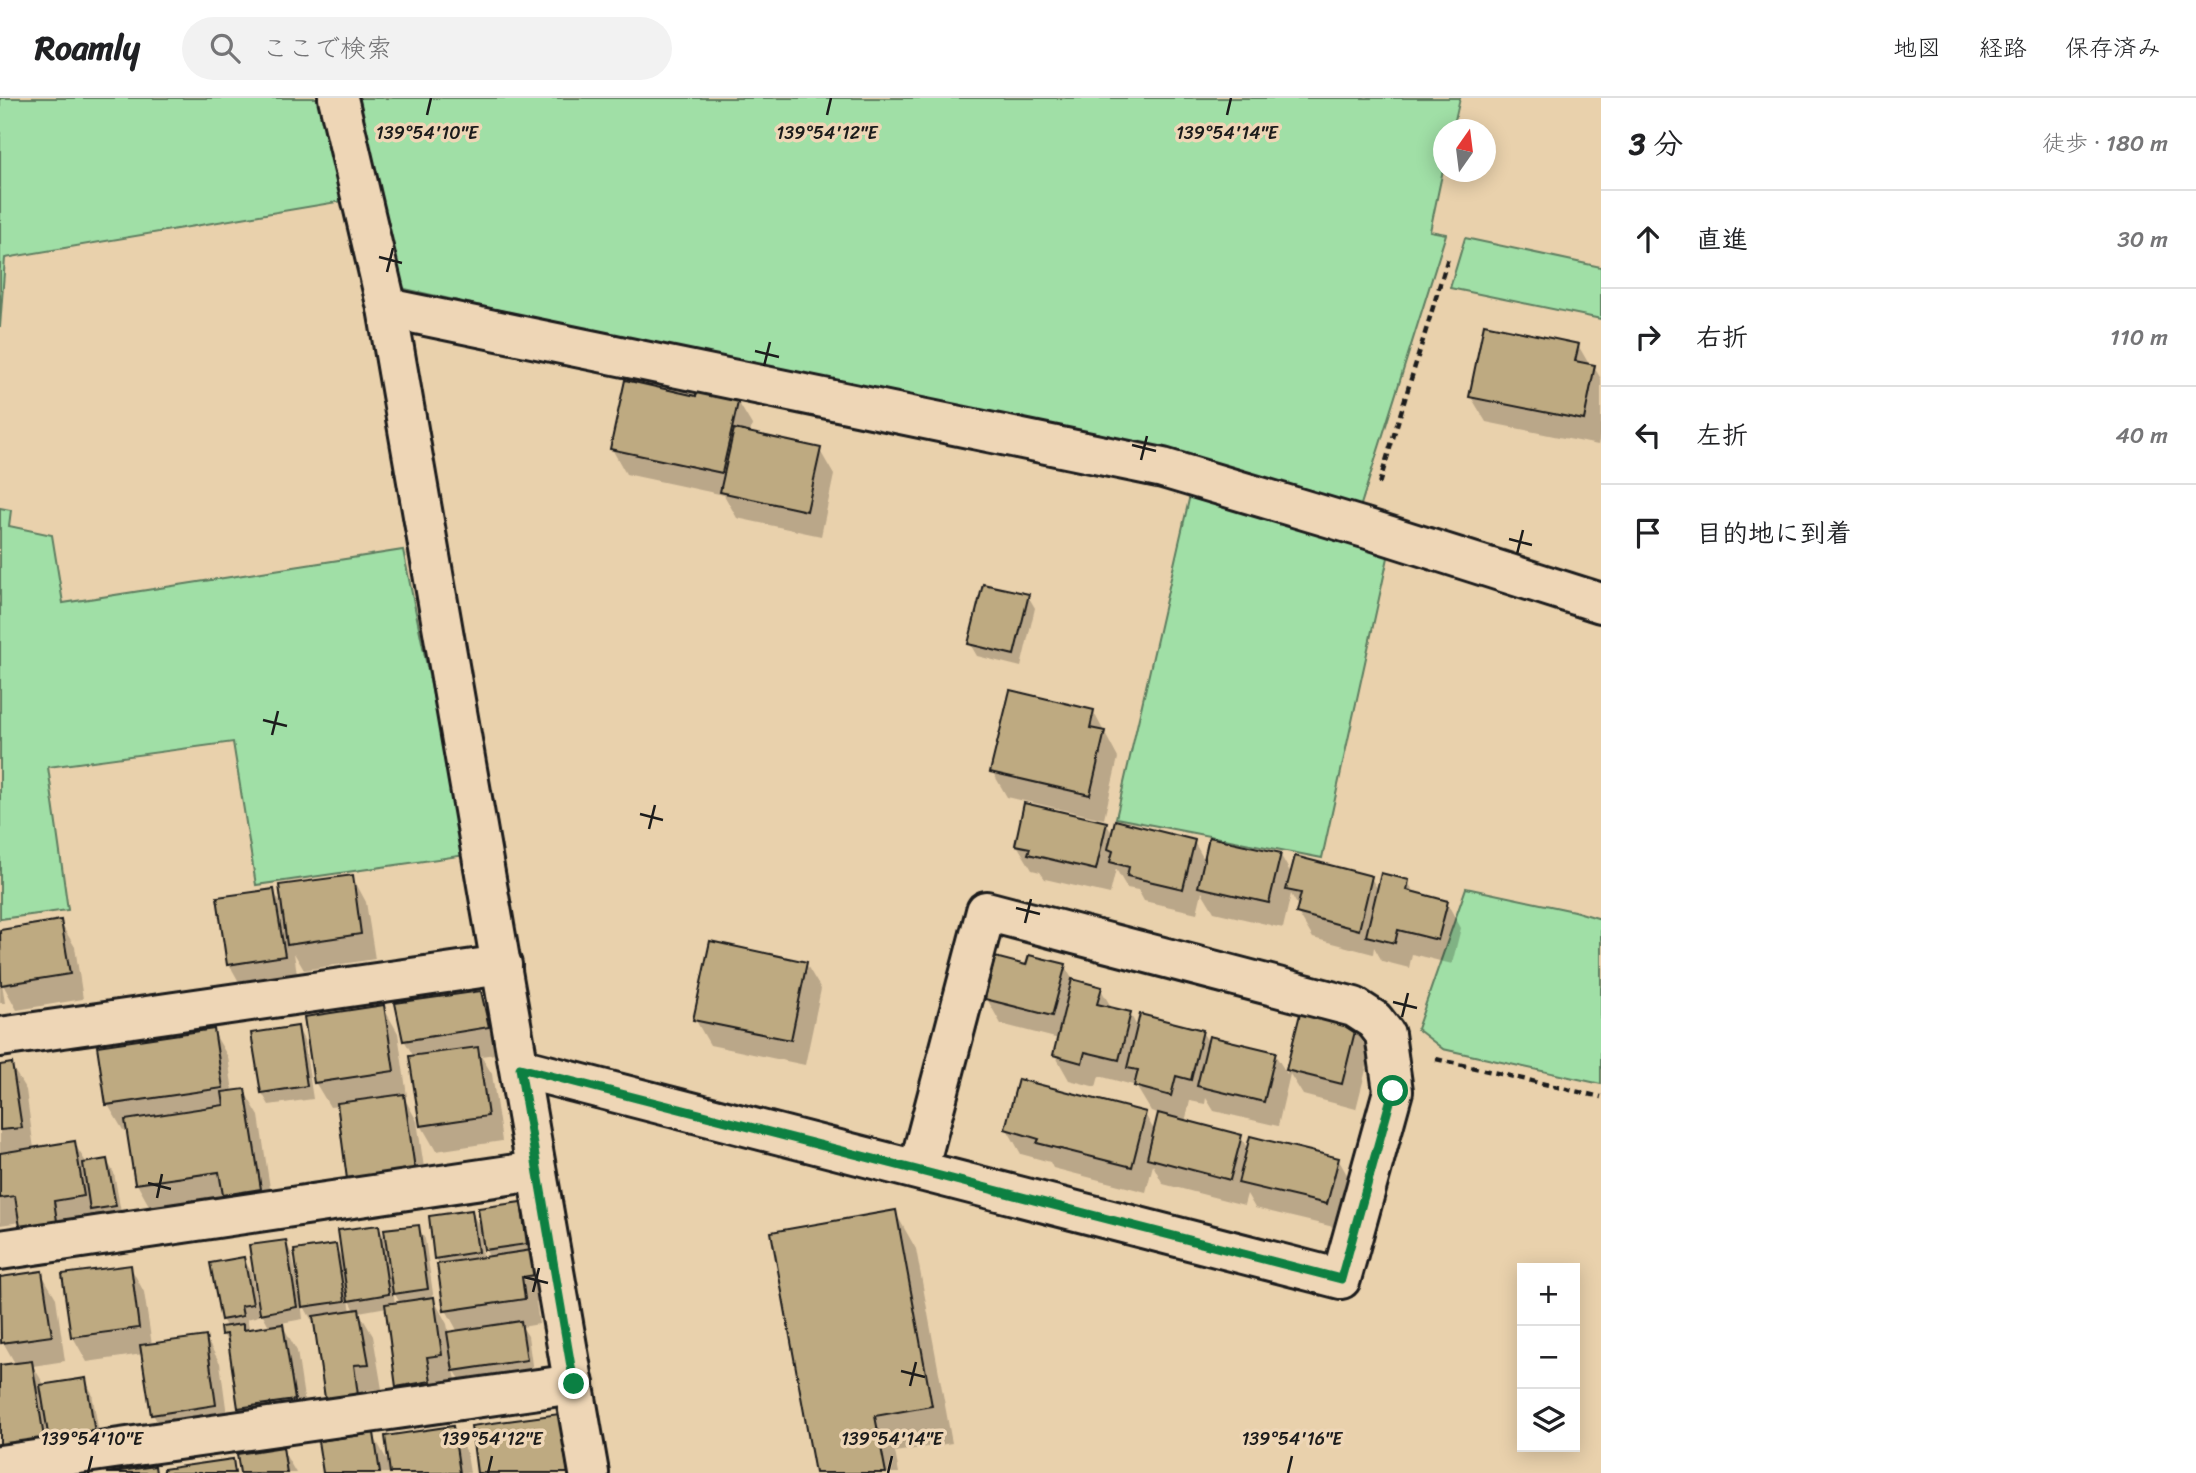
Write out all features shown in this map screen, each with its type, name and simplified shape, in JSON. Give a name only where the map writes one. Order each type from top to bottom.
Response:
[{"type":"street","points":[[338,98],[387,308],[589,1473]]},
{"type":"street","points":[[387,308],[1163,468],[1365,528],[1601,603]]},
{"type":"street","points":[[520,1068],[1341,1279],[1393,1091],[1385,1034],[1374,1020],[1354,1007],[986,911],[918,1170]]},
{"type":"street","points":[[0,1037],[502,965]]},
{"type":"street","points":[[0,1250],[537,1171]]},
{"type":"street","points":[[0,1465],[574,1384]]},
{"type":"path","points":[[1365,528],[1448,258]]},
{"type":"path","points":[[1387,1048],[1601,1097]]},
{"type":"green space","points":[[0,98],[321,98],[343,201],[5,258],[0,327]]},
{"type":"green space","points":[[351,98],[1460,98],[1455,119],[1433,119],[1433,182],[1440,182],[1430,231],[1446,234],[1359,511],[854,389],[405,289],[390,274]]},
{"type":"green space","points":[[1465,238],[1601,267],[1601,319],[1450,288]]},
{"type":"green space","points":[[1190,495],[1389,553],[1322,858],[1116,818]]},
{"type":"green space","points":[[0,508],[11,510],[9,526],[52,535],[63,603],[403,550],[466,855],[256,885],[233,742],[48,767],[68,910],[0,919]]},
{"type":"green space","points":[[1466,888],[1601,919],[1601,1084],[1443,1049],[1417,1029]]},
{"type":"building","points":[[1484,324],[1579,344],[1575,361],[1595,365],[1584,420],[1469,397]]},
{"type":"building","points":[[625,380],[696,396],[697,389],[739,398],[722,473],[610,449]]},
{"type":"building","points":[[734,429],[821,448],[807,511],[720,492]]},
{"type":"building","points":[[983,584],[1029,594],[1014,655],[968,644]]},
{"type":"building","points":[[1010,690],[1094,710],[1090,728],[1105,731],[1090,795],[990,772]]},
{"type":"building","points":[[1024,803],[1107,822],[1096,870],[1028,854],[1030,848],[1015,845]]},
{"type":"building","points":[[1115,820],[1195,840],[1183,889],[1127,876],[1129,867],[1110,862],[1113,851],[1108,849]]},
{"type":"building","points":[[1209,837],[1281,853],[1269,903],[1198,887]]},
{"type":"building","points":[[1295,856],[1372,876],[1359,930],[1296,913],[1301,893],[1286,890]]},
{"type":"building","points":[[1381,873],[1409,880],[1407,890],[1448,901],[1438,940],[1398,930],[1395,943],[1366,936]]},
{"type":"building","points":[[353,875],[361,934],[287,945],[279,885]]},
{"type":"building","points":[[274,889],[285,956],[227,965],[217,897]]},
{"type":"building","points":[[61,920],[70,974],[1,985],[0,930]]},
{"type":"building","points":[[710,941],[807,962],[791,1040],[693,1020]]},
{"type":"building","points":[[1029,955],[1066,964],[1052,1016],[985,999],[995,957],[1026,965]]},
{"type":"building","points":[[1072,979],[1102,987],[1097,1004],[1131,1012],[1119,1060],[1085,1052],[1082,1063],[1053,1055]]},
{"type":"building","points":[[481,991],[489,1027],[403,1041],[395,1003]]},
{"type":"building","points":[[384,1005],[394,1071],[314,1083],[304,1017]]},
{"type":"building","points":[[1140,1014],[1203,1030],[1191,1080],[1176,1076],[1171,1096],[1134,1086],[1138,1070],[1127,1068]]},
{"type":"building","points":[[1300,1014],[1356,1027],[1342,1084],[1286,1070]]},
{"type":"building","points":[[298,1026],[307,1086],[261,1093],[251,1033]]},
{"type":"building","points":[[214,1029],[223,1088],[106,1105],[97,1046]]},
{"type":"building","points":[[1209,1036],[1276,1052],[1264,1102],[1197,1086]]},
{"type":"building","points":[[478,1047],[488,1116],[420,1126],[409,1056]]},
{"type":"building","points":[[12,1063],[22,1128],[0,1130],[0,1065]]},
{"type":"building","points":[[1018,1079],[1146,1112],[1132,1167],[1037,1143],[1039,1139],[1005,1129]]},
{"type":"building","points":[[245,1089],[261,1189],[223,1195],[219,1172],[135,1184],[125,1120],[224,1105],[222,1092]]},
{"type":"building","points":[[404,1094],[415,1169],[347,1179],[337,1103]]},
{"type":"building","points":[[1158,1113],[1242,1135],[1230,1180],[1147,1158]]},
{"type":"building","points":[[1250,1136],[1339,1158],[1327,1204],[1238,1183]]},
{"type":"building","points":[[75,1141],[84,1196],[54,1201],[57,1221],[20,1227],[15,1196],[0,1198],[0,1153]]},
{"type":"building","points":[[107,1159],[116,1206],[90,1210],[83,1163]]},
{"type":"building","points":[[521,1202],[527,1244],[484,1250],[478,1208]]},
{"type":"building","points":[[472,1210],[478,1252],[434,1259],[429,1216]]},
{"type":"building","points":[[896,1210],[932,1406],[875,1416],[886,1473],[815,1473],[771,1232]]},
{"type":"building","points":[[379,1225],[389,1294],[348,1301],[338,1230]]},
{"type":"building","points":[[419,1225],[428,1289],[393,1294],[384,1229]]},
{"type":"building","points":[[286,1240],[297,1307],[260,1314],[249,1245]]},
{"type":"building","points":[[336,1244],[345,1301],[302,1307],[294,1250]]},
{"type":"building","points":[[532,1250],[535,1275],[522,1277],[525,1299],[444,1311],[437,1264]]},
{"type":"building","points":[[244,1257],[253,1304],[241,1306],[243,1316],[221,1320],[210,1263]]},
{"type":"building","points":[[131,1265],[139,1328],[71,1337],[62,1274]]},
{"type":"building","points":[[42,1271],[52,1336],[1,1343],[0,1277]]},
{"type":"building","points":[[434,1297],[442,1355],[427,1357],[431,1381],[396,1387],[385,1304]]},
{"type":"building","points":[[359,1309],[369,1364],[354,1365],[358,1395],[325,1398],[313,1316]]},
{"type":"building","points":[[521,1321],[527,1360],[453,1371],[447,1332]]},
{"type":"building","points":[[243,1324],[243,1330],[283,1324],[295,1400],[238,1408],[227,1334],[221,1335],[220,1327]]},
{"type":"building","points":[[206,1336],[216,1405],[151,1415],[140,1345]]},
{"type":"building","points":[[32,1361],[44,1438],[0,1445],[0,1365]]},
{"type":"building","points":[[86,1378],[95,1433],[49,1440],[40,1385]]},
{"type":"building","points":[[559,1414],[568,1473],[477,1473],[471,1426]]},
{"type":"building","points":[[453,1426],[460,1473],[390,1473],[385,1436]]},
{"type":"building","points":[[374,1433],[380,1473],[323,1473],[318,1441]]},
{"type":"building","points":[[283,1447],[287,1473],[240,1473],[237,1454]]},
{"type":"building","points":[[233,1459],[235,1473],[163,1473],[163,1469]]},
{"type":"building","points":[[155,1466],[156,1473],[106,1473]]},
{"type":"route","points":[[574,1384],[520,1068],[1341,1279],[1393,1091]]}]
